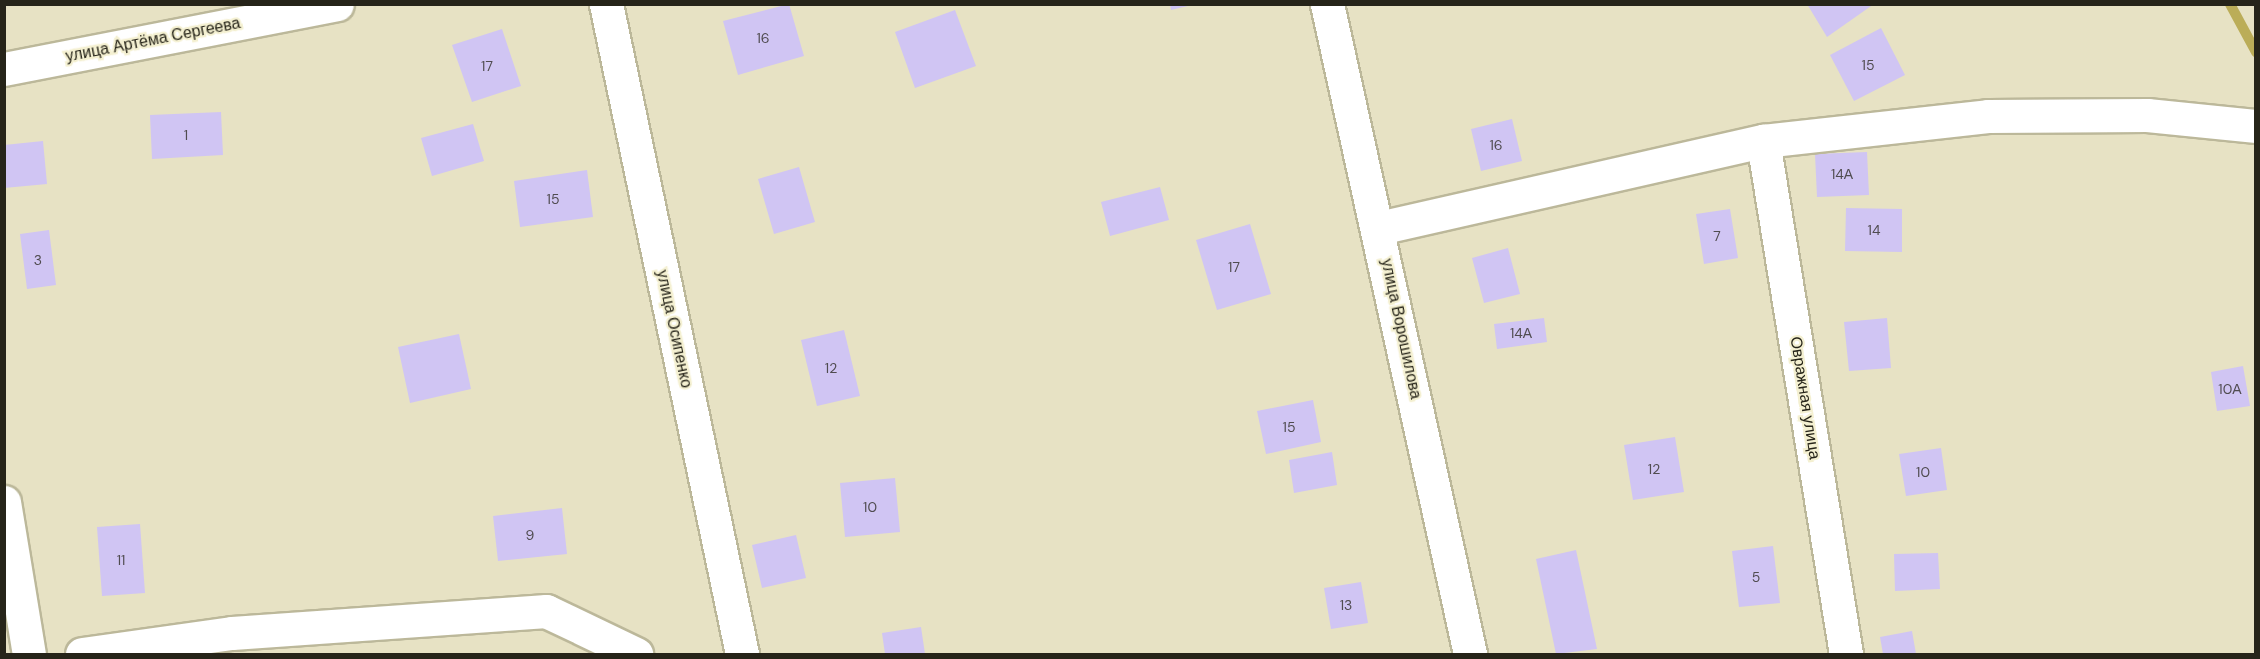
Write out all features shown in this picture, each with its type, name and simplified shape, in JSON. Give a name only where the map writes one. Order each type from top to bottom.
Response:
[{"type":"street","name":"улица Артёма Сергеева","points":[[4,69],[337,4]]},
{"type":"street","name":"улица Осипенко","points":[[606,4],[742,654]]},
{"type":"street","name":"улица Ворошилова","points":[[1327,4],[1379,228],[1470,654]]},
{"type":"street","points":[[1379,228],[1763,141],[1988,116],[2147,115],[2256,126]]},
{"type":"street","name":"Овражная улица","points":[[1763,141],[1846,654]]},
{"type":"street","points":[[4,502],[29,654]]},
{"type":"street","points":[[82,654],[232,633],[546,611],[636,654]]},
{"type":"building","points":[[789,4],[804,56],[738,75],[723,21]]},
{"type":"building","points":[[1170,4],[1192,4],[1192,5],[1171,10]]},
{"type":"building","points":[[1807,4],[1874,4],[1827,37]]},
{"type":"building","points":[[955,10],[976,66],[915,88],[895,32]]},
{"type":"building","points":[[1881,28],[1905,75],[1854,101],[1830,55]]},
{"type":"building","points":[[502,29],[521,86],[472,102],[452,45]]},
{"type":"building","points":[[221,112],[223,155],[152,159],[150,115]]},
{"type":"building","points":[[1512,119],[1522,161],[1481,171],[1471,129]]},
{"type":"building","points":[[473,124],[484,161],[432,176],[421,138]]},
{"type":"building","points":[[43,141],[47,184],[4,188],[4,145]]},
{"type":"building","points":[[1867,152],[1869,195],[1817,197],[1815,154]]},
{"type":"building","points":[[799,167],[815,222],[774,234],[758,179]]},
{"type":"building","points":[[587,170],[593,217],[520,227],[514,181]]},
{"type":"building","points":[[1160,187],[1169,220],[1110,236],[1101,202]]},
{"type":"building","points":[[1846,208],[1902,209],[1902,252],[1845,251]]},
{"type":"building","points":[[1730,209],[1738,258],[1704,264],[1696,214]]},
{"type":"building","points":[[1250,224],[1271,294],[1217,310],[1196,240]]},
{"type":"building","points":[[49,230],[56,285],[27,289],[20,234]]},
{"type":"building","points":[[1508,248],[1520,294],[1484,303],[1472,258]]},
{"type":"building","points":[[1544,318],[1547,342],[1497,349],[1494,324]]},
{"type":"building","points":[[1887,318],[1891,368],[1849,371],[1844,322]]},
{"type":"building","points":[[844,330],[860,396],[817,406],[801,340]]},
{"type":"building","points":[[459,334],[471,389],[410,403],[398,347]]},
{"type":"building","points":[[2243,366],[2250,406],[2217,411],[2211,372]]},
{"type":"building","points":[[1313,400],[1321,442],[1266,454],[1257,411]]},
{"type":"building","points":[[1675,437],[1684,492],[1633,500],[1624,445]]},
{"type":"building","points":[[1941,448],[1947,490],[1906,496],[1899,454]]},
{"type":"building","points":[[1332,452],[1337,485],[1294,493],[1289,460]]},
{"type":"building","points":[[895,478],[900,532],[845,537],[840,483]]},
{"type":"building","points":[[562,508],[567,554],[498,561],[493,516]]},
{"type":"building","points":[[140,524],[145,593],[102,596],[97,527]]},
{"type":"building","points":[[796,535],[806,578],[762,588],[752,545]]},
{"type":"building","points":[[1773,546],[1780,603],[1739,607],[1732,551]]},
{"type":"building","points":[[1576,550],[1597,649],[1556,654],[1536,559]]},
{"type":"building","points":[[1938,553],[1940,589],[1895,591],[1894,554]]},
{"type":"building","points":[[1361,582],[1368,623],[1331,629],[1324,588]]},
{"type":"building","points":[[921,627],[925,654],[885,654],[882,633]]},
{"type":"building","points":[[1912,631],[1916,654],[1883,654],[1880,637]]},
{"type":"waterway","points":[[2230,4],[2256,52]]}]
